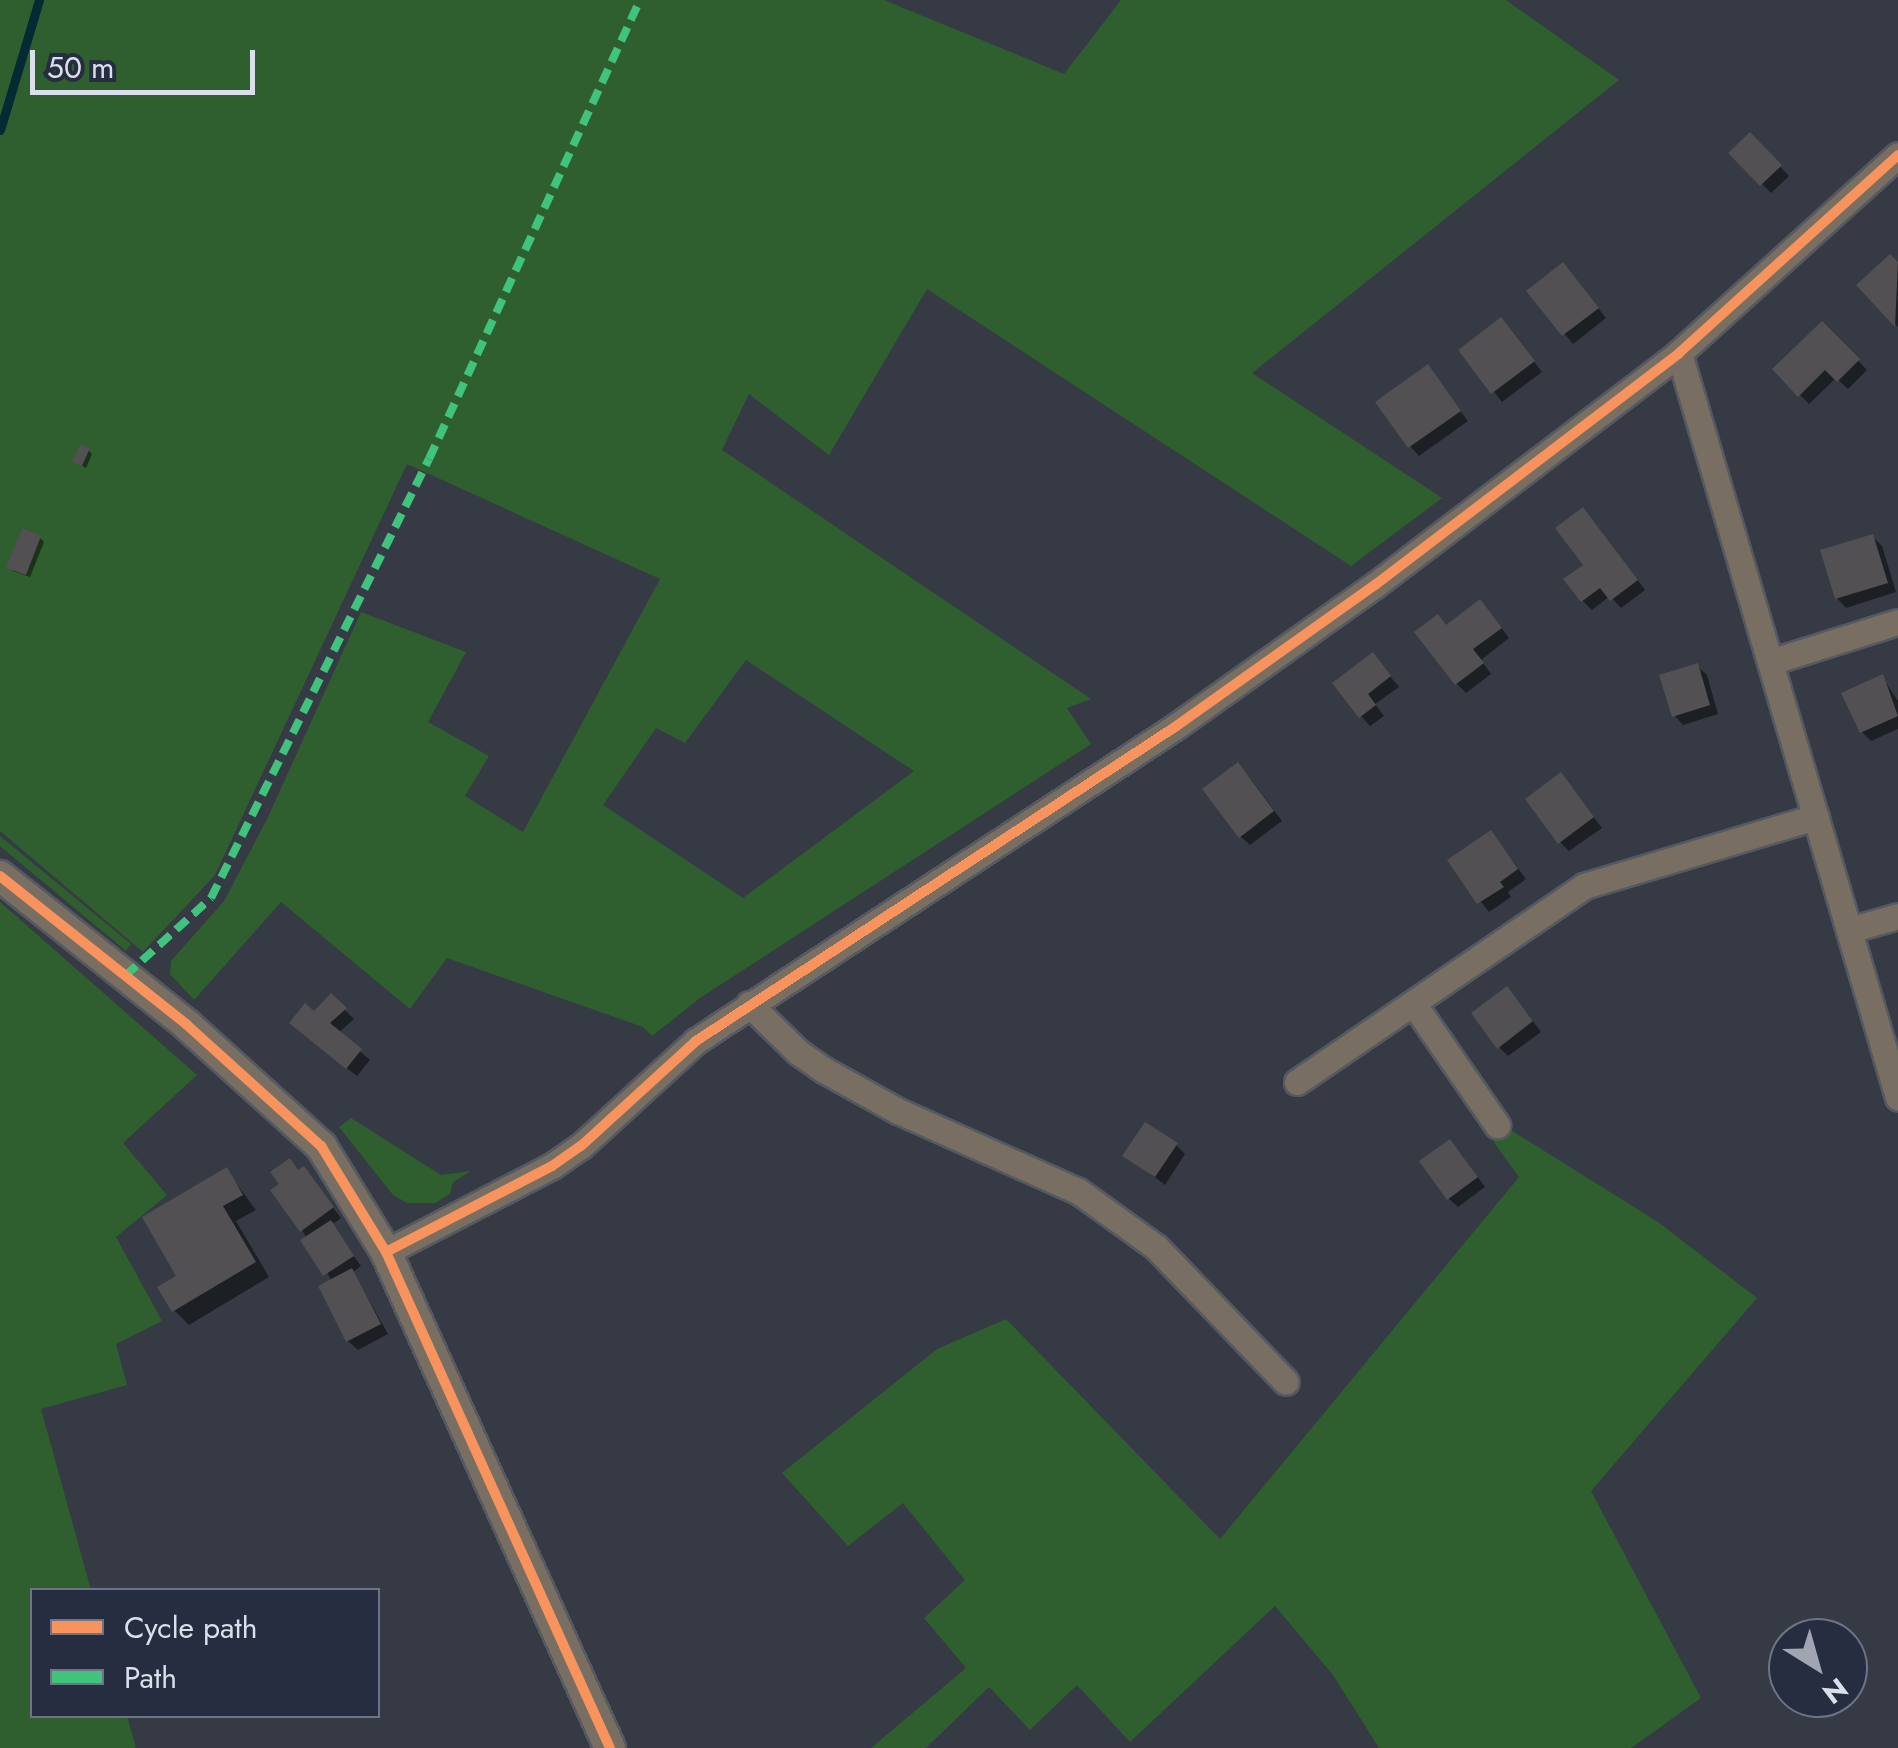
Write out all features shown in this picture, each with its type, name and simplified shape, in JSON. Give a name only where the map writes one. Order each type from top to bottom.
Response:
[{"type":"street","points":[[386,1252],[552,1166],[581,1146],[696,1040],[1175,726],[1375,585],[1679,353],[1898,155]]},
{"type":"street","points":[[1679,353],[1898,1097]]},
{"type":"street","points":[[1770,662],[1898,622]]},
{"type":"street","points":[[1297,1082],[1414,1006],[1584,886],[1816,817]]},
{"type":"street","points":[[0,876],[186,1025],[322,1146],[386,1252],[610,1748]]},
{"type":"street","points":[[1849,930],[1898,916]]},
{"type":"street","points":[[750,1004],[798,1052],[856,1088],[1094,1202],[1156,1247],[1286,1382]]},
{"type":"street","points":[[1414,1006],[1497,1125]]},
{"type":"green space","points":[[0,0],[884,0],[1064,74],[1121,0],[1506,0],[1619,80],[1252,373],[1442,498],[1351,566],[927,289],[829,455],[749,394],[722,450],[1091,699],[1067,708],[1091,744],[700,998],[652,1036],[643,1027],[447,958],[410,1009],[281,902],[194,1000],[170,974],[171,961],[224,901],[268,817],[361,612],[466,652],[428,722],[489,756],[465,796],[523,832],[660,579],[407,464],[215,875],[143,952],[0,831]],"holes":[[[746,660],[914,771],[743,898],[603,805],[656,728],[685,743]]]},
{"type":"green space","points":[[0,836],[131,944],[126,951],[0,846]]},
{"type":"green space","points":[[0,902],[197,1075],[123,1143],[167,1195],[116,1237],[162,1321],[116,1344],[127,1385],[41,1409],[90,1588],[30,1588],[30,1718],[128,1718],[136,1748],[0,1748]]},
{"type":"green space","points":[[351,1118],[441,1175],[471,1171],[453,1182],[450,1194],[435,1203],[407,1203],[393,1195],[339,1127]]},
{"type":"green space","points":[[1511,1130],[1658,1222],[1757,1298],[1591,1491],[1701,1698],[1631,1748],[1379,1748],[1333,1675],[1275,1606],[1130,1742],[1077,1685],[1030,1730],[989,1687],[926,1748],[871,1748],[966,1668],[924,1618],[965,1580],[903,1503],[848,1546],[782,1473],[937,1349],[1006,1319],[1220,1539],[1519,1177],[1493,1141]]},
{"type":"building","points":[[1750,132],[1782,165],[1760,186],[1728,153]]},
{"type":"building","points":[[1890,254],[1898,262],[1895,327],[1856,285]]},
{"type":"building","points":[[1563,262],[1599,308],[1562,336],[1526,291]]},
{"type":"building","points":[[1501,317],[1535,361],[1491,394],[1458,350]]},
{"type":"building","points":[[1822,321],[1860,359],[1837,382],[1825,370],[1798,397],[1772,369]]},
{"type":"building","points":[[1428,364],[1461,411],[1408,448],[1375,402]]},
{"type":"building","points":[[80,444],[90,448],[82,466],[72,462]]},
{"type":"building","points":[[1583,507],[1638,580],[1610,601],[1600,588],[1581,602],[1563,579],[1583,565],[1555,528]]},
{"type":"building","points":[[22,528],[41,536],[26,575],[6,568]]},
{"type":"building","points":[[1873,534],[1888,583],[1835,599],[1820,550]]},
{"type":"building","points":[[1480,599],[1502,628],[1473,649],[1484,663],[1455,685],[1414,632],[1438,614],[1446,625]]},
{"type":"building","points":[[1373,652],[1391,676],[1368,694],[1376,705],[1359,718],[1332,683]]},
{"type":"building","points":[[1698,663],[1710,705],[1672,717],[1659,675]]},
{"type":"building","points":[[1883,674],[1898,716],[1860,733],[1841,693]]},
{"type":"building","points":[[1238,762],[1274,811],[1239,838],[1202,789]]},
{"type":"building","points":[[1561,772],[1594,817],[1558,844],[1525,799]]},
{"type":"building","points":[[1491,830],[1518,869],[1500,882],[1504,887],[1477,904],[1447,860]]},
{"type":"building","points":[[1507,986],[1533,1021],[1497,1049],[1471,1013]]},
{"type":"building","points":[[331,993],[347,1008],[330,1023],[362,1049],[346,1069],[289,1023],[305,1003],[314,1011]]},
{"type":"building","points":[[1145,1122],[1178,1143],[1155,1177],[1122,1156]]},
{"type":"building","points":[[1450,1139],[1478,1177],[1447,1200],[1419,1161]]},
{"type":"building","points":[[290,1158],[298,1170],[304,1166],[334,1207],[300,1232],[270,1190],[279,1184],[270,1172]]},
{"type":"building","points":[[227,1167],[243,1195],[223,1206],[256,1262],[172,1312],[157,1287],[176,1276],[142,1217]]},
{"type":"building","points":[[331,1220],[354,1256],[323,1276],[300,1240]]},
{"type":"building","points":[[352,1268],[381,1324],[346,1342],[318,1286]]},
{"type":"waterway","points":[[0,130],[39,0]]},
{"type":"marked path","points":[[125,976],[211,898],[429,459],[640,0]]},
{"type":"cycle path","points":[[386,1252],[552,1166],[581,1146],[696,1041],[1175,727],[1375,585],[1679,353],[1898,155]]},
{"type":"cycle path","points":[[0,876],[187,1025],[321,1146],[386,1252],[610,1748]]}]
